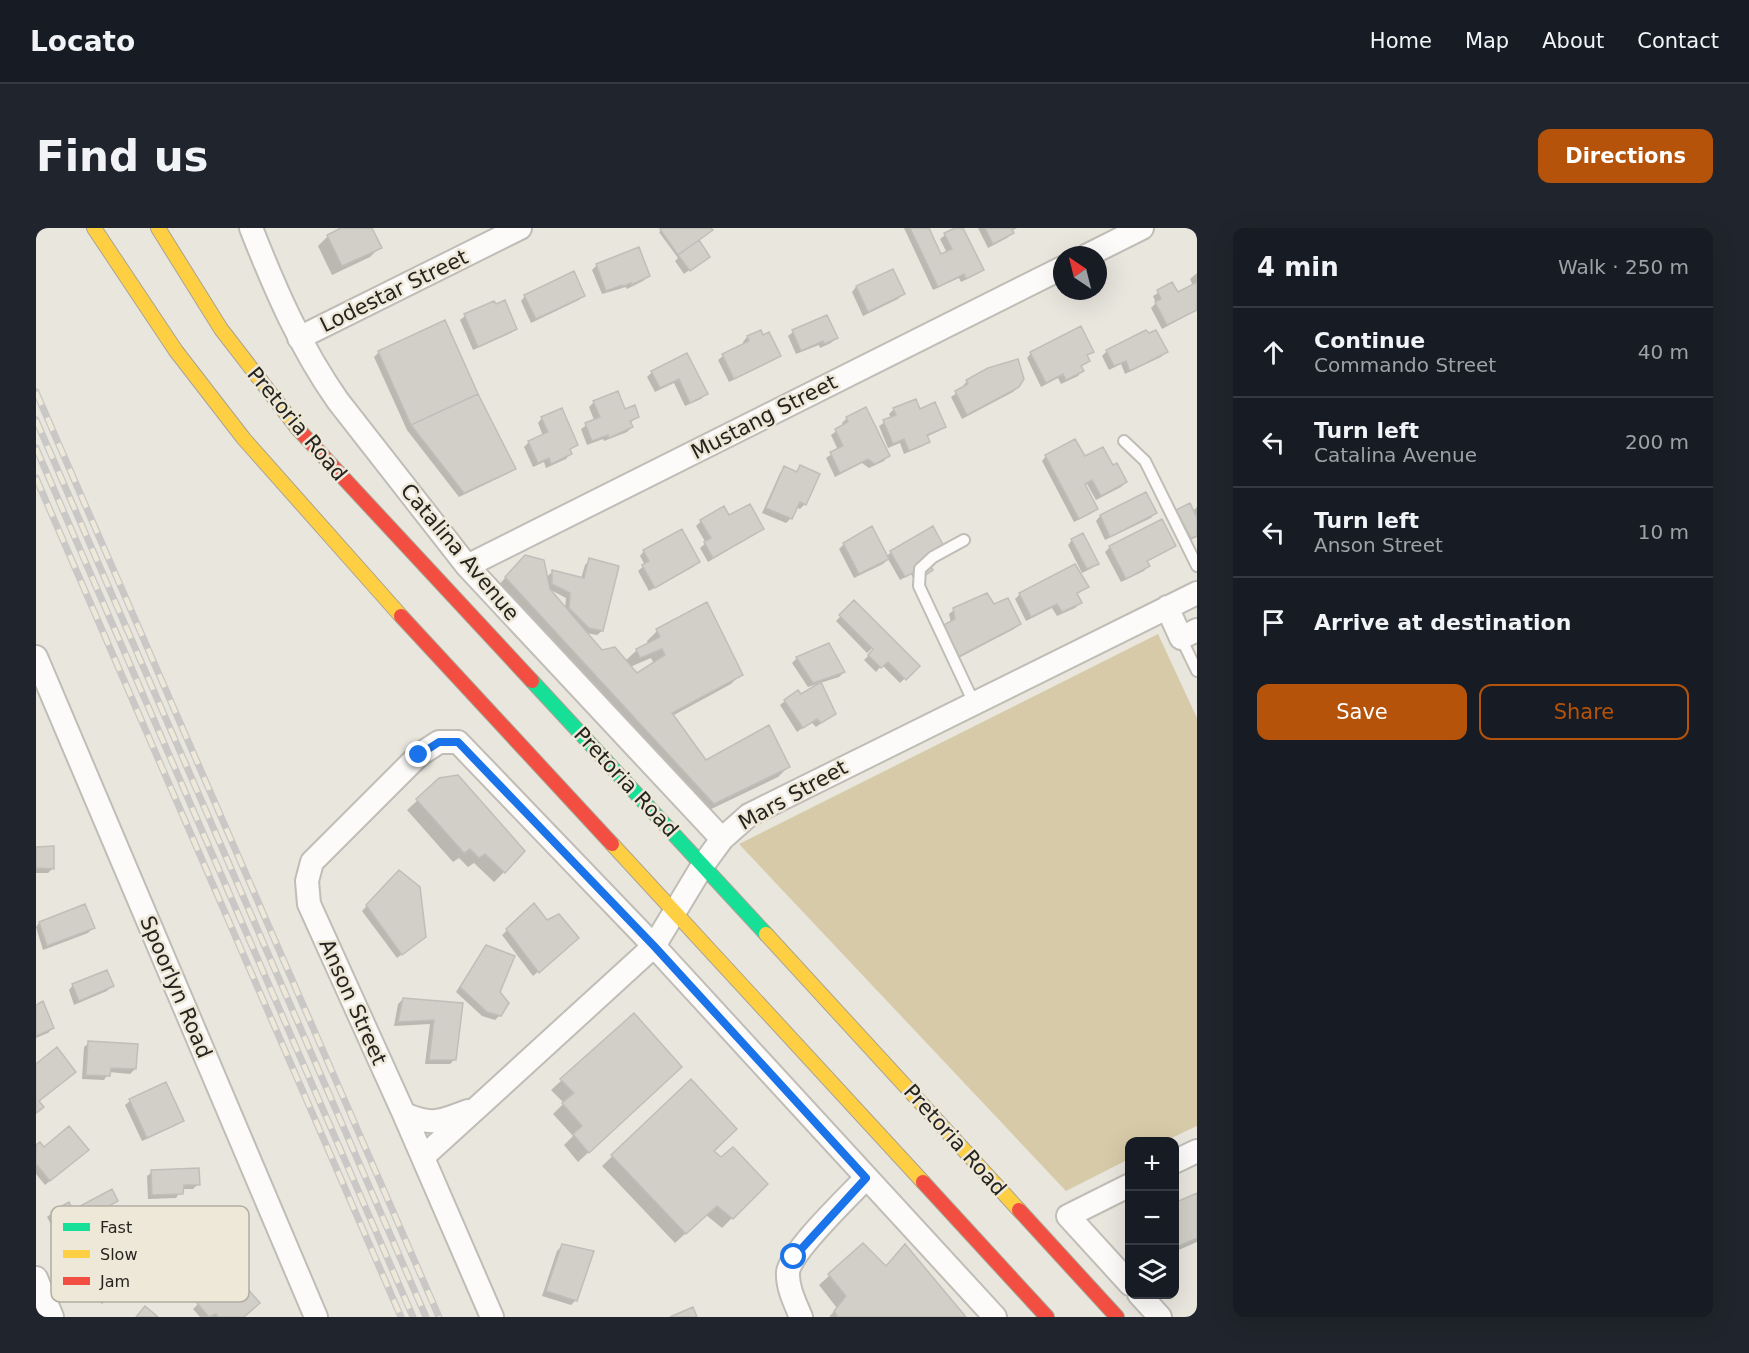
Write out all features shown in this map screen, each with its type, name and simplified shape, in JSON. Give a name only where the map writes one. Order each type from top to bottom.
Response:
[{"type":"main road","points":[[94,228],[176,351],[244,439],[341,550],[483,707],[675,912],[1047,1317]]},
{"type":"main road","name":"Pretoria Road","points":[[158,228],[221,329],[287,417],[703,865],[1117,1317]]},
{"type":"street","name":"Catalina Avenue","points":[[251,228],[272,281],[299,338],[318,373],[338,401],[466,566],[722,839]]},
{"type":"street","name":"Lodestar Street","points":[[299,338],[520,228]]},
{"type":"street","points":[[1106,246],[1142,228]]},
{"type":"street","name":"Mustang Street","points":[[466,566],[1053,272]]},
{"type":"street","name":"Mars Street","points":[[423,1157],[654,946],[703,865],[722,839],[749,815],[773,801],[1197,593]]},
{"type":"street","points":[[1167,607],[1189,634]]},
{"type":"street","name":"Spoorlyn Road","points":[[36,657],[316,1317]]},
{"type":"street","name":"Anson Street","points":[[492,1317],[404,1113],[309,904],[307,881],[312,862],[419,755],[439,742],[458,742],[654,946]]},
{"type":"street","points":[[654,946],[994,1317]]},
{"type":"street","points":[[404,1113],[429,1123],[440,1122],[477,1108]]},
{"type":"street","points":[[1179,1160],[1197,1151]]},
{"type":"street","points":[[801,1317],[790,1288],[788,1275],[790,1264],[800,1249],[866,1178]]},
{"type":"street","points":[[1125,1188],[1068,1216],[1125,1279]]},
{"type":"street","points":[[36,1278],[52,1317]]},
{"type":"street","points":[[1144,1299],[1160,1317]]},
{"type":"lane","points":[[1124,441],[1145,461],[1197,566]]},
{"type":"lane","points":[[964,540],[933,557],[920,568],[919,586],[974,703]]},
{"type":"lane","points":[[1189,634],[1197,671]]},
{"type":"shaded area","points":[[1158,634],[1197,718],[1197,1126],[1174,1137],[1125,1137],[1125,1161],[1066,1191],[739,844]]},
{"type":"building","points":[[341,228],[372,228],[382,248],[342,266],[327,235]]},
{"type":"building","points":[[711,228],[713,230],[678,255],[660,229]]},
{"type":"building","points":[[910,228],[929,228],[941,254],[952,249],[944,233],[955,228],[963,228],[984,270],[966,279],[964,274],[938,287]]},
{"type":"building","points":[[985,228],[1015,228],[1012,230],[1014,233],[993,244]]},
{"type":"building","points":[[699,240],[710,257],[690,271],[678,255]]},
{"type":"building","points":[[639,247],[650,276],[631,285],[631,283],[622,287],[622,285],[606,291],[596,264]]},
{"type":"building","points":[[893,269],[905,294],[868,312],[856,286]]},
{"type":"building","points":[[574,271],[585,296],[536,319],[524,295]]},
{"type":"building","points":[[1172,282],[1178,292],[1197,282],[1197,310],[1167,325],[1155,302],[1161,299],[1157,290]]},
{"type":"building","points":[[505,300],[517,329],[478,347],[464,314],[494,301],[496,304]]},
{"type":"building","points":[[827,315],[838,338],[824,344],[823,341],[801,351],[792,330]]},
{"type":"building","points":[[445,320],[478,394],[411,425],[378,351]]},
{"type":"building","points":[[1081,326],[1094,352],[1087,355],[1090,361],[1081,366],[1084,371],[1066,380],[1063,374],[1046,383],[1030,352]]},
{"type":"building","points":[[761,330],[763,335],[769,332],[781,356],[734,379],[722,354],[749,341],[747,336]]},
{"type":"building","points":[[1146,330],[1149,333],[1156,330],[1168,352],[1130,371],[1126,361],[1114,366],[1106,350]]},
{"type":"building","points":[[687,353],[708,394],[690,403],[679,379],[660,388],[651,371]]},
{"type":"building","points":[[1018,359],[1024,379],[1019,387],[967,415],[955,391],[968,384],[966,380],[988,368]]},
{"type":"building","points":[[618,391],[625,409],[635,405],[639,417],[630,421],[633,427],[609,438],[608,435],[592,441],[585,423],[600,417],[593,401]]},
{"type":"building","points":[[478,394],[516,469],[464,493],[411,425]]},
{"type":"building","points":[[916,399],[920,409],[935,402],[946,427],[927,435],[930,442],[909,451],[904,439],[893,444],[883,420],[896,415],[893,408]]},
{"type":"building","points":[[866,407],[890,456],[875,464],[868,459],[840,473],[830,452],[843,446],[835,429],[848,422],[846,417]]},
{"type":"building","points":[[562,408],[578,445],[570,449],[572,454],[551,464],[549,458],[538,463],[528,441],[548,432],[541,417]]},
{"type":"building","points":[[1075,439],[1085,456],[1103,447],[1113,465],[1117,463],[1127,482],[1101,496],[1092,480],[1085,484],[1098,509],[1079,519],[1045,455]]},
{"type":"building","points":[[800,465],[820,474],[806,505],[800,502],[792,519],[766,508],[784,466],[797,472]]},
{"type":"building","points":[[1146,492],[1157,513],[1110,537],[1100,515]]},
{"type":"building","points":[[1190,503],[1197,518],[1197,536],[1191,538],[1176,510]]},
{"type":"building","points":[[750,504],[764,529],[713,558],[704,542],[711,538],[700,520],[724,506],[729,515]]},
{"type":"building","points":[[1162,519],[1176,546],[1147,561],[1150,566],[1126,579],[1109,546]]},
{"type":"building","points":[[872,526],[889,559],[859,574],[843,543]]},
{"type":"building","points":[[933,526],[948,554],[930,565],[933,570],[920,579],[916,571],[905,577],[890,551]]},
{"type":"building","points":[[682,529],[700,562],[655,588],[642,565],[649,561],[643,550]]},
{"type":"building","points":[[1083,533],[1099,564],[1087,569],[1071,539]]},
{"type":"building","points":[[525,555],[544,560],[550,589],[602,650],[615,647],[637,673],[665,655],[662,649],[640,658],[636,649],[660,637],[656,629],[707,602],[743,675],[672,713],[706,760],[769,725],[790,767],[714,804],[505,577]]},
{"type":"building","points":[[589,558],[619,566],[603,631],[589,628],[569,608],[570,593],[552,584],[552,570],[584,578]]},
{"type":"building","points":[[1075,564],[1089,587],[1077,593],[1082,603],[1062,612],[1057,604],[1031,617],[1019,593]]},
{"type":"building","points":[[987,593],[994,604],[1008,598],[1021,624],[954,659],[940,627],[955,619],[953,608]]},
{"type":"building","points":[[854,600],[920,666],[906,680],[888,662],[881,668],[868,655],[873,649],[839,615]]},
{"type":"building","points":[[829,643],[845,672],[813,683],[796,657]]},
{"type":"building","points":[[821,682],[836,714],[821,723],[817,719],[803,728],[784,700],[798,690],[801,694]]},
{"type":"building","points":[[458,775],[525,851],[505,873],[485,854],[479,858],[470,849],[464,853],[416,799],[439,778]]},
{"type":"building","points":[[54,846],[54,869],[36,868],[36,847]]},
{"type":"building","points":[[399,870],[420,887],[426,937],[402,955],[366,905]]},
{"type":"building","points":[[534,903],[547,920],[559,914],[579,938],[539,973],[506,929]]},
{"type":"building","points":[[85,904],[95,928],[47,946],[39,922]]},
{"type":"building","points":[[486,945],[515,956],[500,992],[509,1003],[501,1016],[487,1012],[460,987]]},
{"type":"building","points":[[107,970],[114,986],[79,1001],[72,984]]},
{"type":"building","points":[[403,998],[463,1003],[456,1060],[429,1060],[434,1020],[398,1022]]},
{"type":"building","points":[[43,1001],[54,1028],[36,1036],[36,1005]]},
{"type":"building","points":[[634,1013],[682,1067],[589,1153],[573,1134],[582,1126],[562,1103],[574,1093],[560,1079]]},
{"type":"building","points":[[88,1041],[138,1044],[136,1069],[111,1068],[110,1076],[86,1075]]},
{"type":"building","points":[[57,1047],[76,1072],[39,1101],[44,1107],[36,1113],[36,1064]]},
{"type":"building","points":[[691,1079],[737,1129],[714,1151],[721,1157],[733,1147],[768,1184],[733,1219],[717,1206],[686,1234],[611,1155]]},
{"type":"building","points":[[166,1082],[184,1121],[147,1138],[129,1099]]},
{"type":"building","points":[[69,1126],[89,1150],[50,1181],[36,1164],[36,1145],[40,1142],[44,1147]]},
{"type":"building","points":[[199,1168],[200,1185],[184,1185],[183,1194],[152,1195],[151,1170]]},
{"type":"building","points":[[112,1189],[118,1201],[109,1206],[80,1206]]},
{"type":"building","points":[[1197,1193],[1197,1238],[1179,1246],[1179,1245],[1179,1201]]},
{"type":"building","points":[[863,1243],[886,1266],[905,1244],[966,1317],[838,1317],[834,1311],[846,1296],[828,1274]]},
{"type":"building","points":[[562,1244],[594,1251],[577,1301],[546,1291]]},
{"type":"building","points":[[249,1290],[260,1303],[244,1317],[218,1317],[216,1314],[209,1317],[197,1303],[249,1302]]},
{"type":"building","points":[[145,1306],[158,1317],[136,1317]]},
{"type":"building","points":[[693,1307],[697,1317],[670,1317]]},
{"type":"railway","points":[[36,392],[439,1317]]},
{"type":"railway","points":[[36,420],[426,1317]]},
{"type":"railway","points":[[36,448],[413,1317]]},
{"type":"railway","points":[[36,478],[401,1317]]},
{"type":"traffic: fast","points":[[532,681],[766,934]]},
{"type":"traffic: slow","points":[[94,228],[176,351],[244,439],[401,616]]},
{"type":"traffic: slow","points":[[158,228],[221,329],[298,429]]},
{"type":"traffic: slow","points":[[612,844],[923,1182]]},
{"type":"traffic: slow","points":[[766,934],[1019,1210]]},
{"type":"traffic: jam","points":[[298,429],[532,681]]},
{"type":"traffic: jam","points":[[401,616],[612,844]]},
{"type":"traffic: jam","points":[[923,1182],[1047,1317]]},
{"type":"traffic: jam","points":[[1019,1210],[1117,1317]]},
{"type":"route","points":[[419,755],[439,742],[458,742],[654,946],[866,1178],[794,1257]]}]
